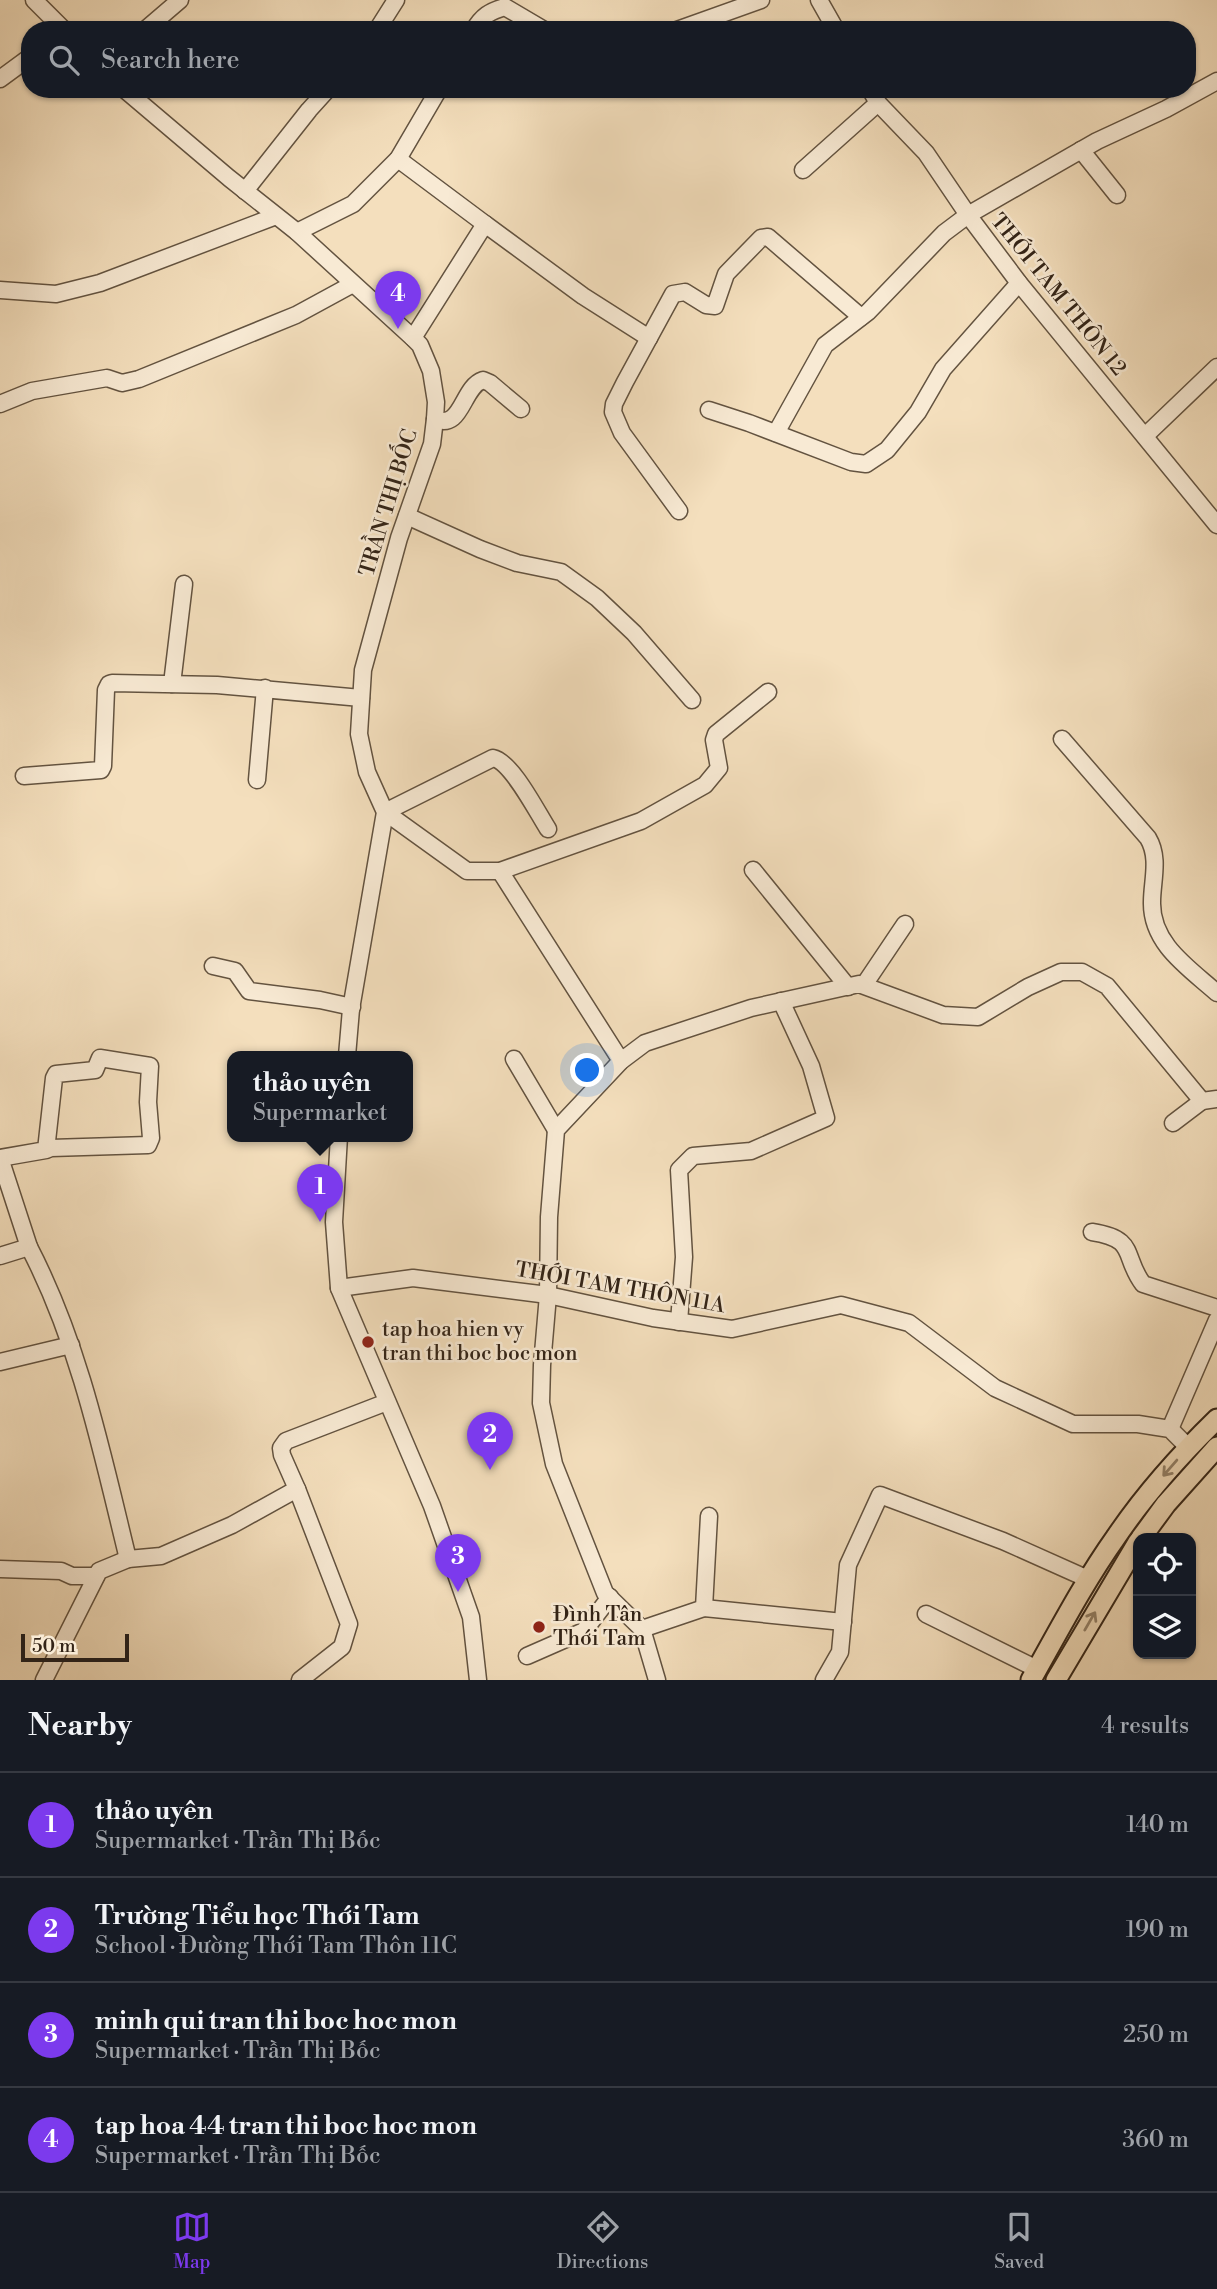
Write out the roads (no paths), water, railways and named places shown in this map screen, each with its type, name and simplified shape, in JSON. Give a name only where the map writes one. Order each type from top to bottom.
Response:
[{"type":"main road","points":[[1034,1675],[1088,1579],[1116,1536],[1150,1491],[1188,1447],[1217,1419]]},
{"type":"main road","points":[[1145,1533],[1166,1504],[1213,1457]]},
{"type":"main road","points":[[1056,1680],[1133,1552]]},
{"type":"street","points":[[34,0],[55,21]]},
{"type":"street","points":[[156,21],[180,0]]},
{"type":"street","points":[[383,21],[396,0]]},
{"type":"street","points":[[702,21],[761,0]]},
{"type":"street","points":[[820,0],[831,21]]},
{"type":"street","points":[[479,21],[488,13],[505,7],[529,21]]},
{"type":"street","points":[[0,79],[21,64]]},
{"type":"street","points":[[1196,93],[1217,81]]},
{"type":"street","name":"TRẦN THỊ BỐC","points":[[135,98],[297,232],[413,338],[420,345],[431,371],[436,402],[432,444],[407,516],[363,670],[359,734],[367,772],[385,812]]},
{"type":"street","points":[[245,191],[320,98]]},
{"type":"street","points":[[297,232],[353,204],[398,159],[434,98]]},
{"type":"street","points":[[803,170],[872,98]]},
{"type":"street","name":"THỚI TAM THÔN 12","points":[[876,98],[926,153],[1019,283],[1217,525]]},
{"type":"street","points":[[776,433],[825,345],[861,317],[944,233],[968,215],[1081,150],[1186,98]]},
{"type":"street","points":[[1081,150],[1117,195]]},
{"type":"street","points":[[398,159],[583,296],[649,338]]},
{"type":"street","points":[[0,290],[55,294],[100,283],[276,216]]},
{"type":"street","points":[[413,338],[485,223]]},
{"type":"street","points":[[679,511],[622,433],[613,412],[614,404],[676,292],[685,292],[711,307],[715,306],[726,274],[761,238],[768,237],[861,317]]},
{"type":"street","points":[[709,410],[866,464],[887,450],[918,412],[943,369],[1019,283]]},
{"type":"street","points":[[0,404],[32,391],[107,378],[122,383],[139,379],[296,315],[353,284]]},
{"type":"street","points":[[1145,436],[1217,367]]},
{"type":"street","points":[[435,419],[444,422],[451,420],[473,387],[483,380],[521,409]]},
{"type":"street","points":[[407,516],[480,550],[517,563],[561,572],[597,598],[634,633],[692,700]]},
{"type":"street","points":[[172,684],[184,584]]},
{"type":"street","points":[[24,776],[101,770],[106,690],[109,684],[217,685],[361,698]]},
{"type":"street","points":[[257,780],[265,688]]},
{"type":"street","points":[[385,812],[467,871],[500,871],[641,821],[705,785],[719,768],[714,740],[716,734],[768,692]]},
{"type":"street","points":[[1062,739],[1148,838],[1154,858],[1153,913],[1160,935],[1170,951],[1217,993]]},
{"type":"street","points":[[385,812],[497,758],[510,771],[548,829]]},
{"type":"street","points":[[348,1051],[352,1007],[385,812]]},
{"type":"street","points":[[753,870],[856,986]]},
{"type":"street","points":[[500,871],[621,1061]]},
{"type":"street","points":[[856,986],[905,924]]},
{"type":"street","points":[[212,966],[232,969],[246,988],[255,993],[294,996],[352,1007]]},
{"type":"street","points":[[556,1130],[621,1061],[645,1043],[751,1008],[856,986],[943,1015],[978,1017],[1028,987],[1061,972],[1082,972],[1107,986],[1210,1100],[1173,1123]]},
{"type":"street","points":[[679,1322],[684,1257],[679,1170],[694,1156],[751,1151],[826,1118],[811,1066],[781,1001]]},
{"type":"street","points":[[46,1150],[56,1074],[95,1070],[100,1058],[150,1066],[148,1102],[151,1138],[148,1145],[46,1150],[1,1158],[29,1247],[51,1289],[71,1345],[95,1424],[128,1559]]},
{"type":"street","points":[[514,1059],[556,1130],[549,1217],[548,1294],[541,1403],[554,1464],[605,1593],[642,1629],[657,1680]]},
{"type":"street","points":[[340,1142],[334,1222],[340,1288],[432,1506],[471,1617],[478,1680]]},
{"type":"street","points":[[1092,1232],[1116,1237],[1125,1246],[1143,1284],[1217,1308]]},
{"type":"street","points":[[0,1255],[29,1247]]},
{"type":"street","name":"THỚI TAM THÔN 11A","points":[[340,1288],[413,1278],[548,1294],[679,1322],[732,1329],[841,1305],[909,1323],[995,1388],[1073,1424],[1138,1424],[1170,1429]]},
{"type":"street","points":[[1188,1447],[1170,1429],[1217,1320]]},
{"type":"street","points":[[0,1362],[71,1345]]},
{"type":"street","points":[[300,1680],[342,1647],[349,1624],[281,1448],[286,1441],[387,1402]]},
{"type":"street","points":[[44,1680],[99,1571],[128,1559],[161,1556],[232,1525],[297,1489]]},
{"type":"street","points":[[824,1680],[840,1652],[848,1566],[880,1495],[1003,1541],[1088,1579]]},
{"type":"street","points":[[704,1608],[709,1516]]},
{"type":"street","points":[[0,1569],[61,1571],[72,1576],[96,1576]]},
{"type":"street","points":[[527,1656],[584,1631],[610,1597]]},
{"type":"street","points":[[642,1629],[704,1608],[843,1622]]},
{"type":"street","points":[[926,1614],[1034,1675]]},
{"type":"place","name":"tap hoa 44 tran thi boc hoc mon","points":[[398,329]]},
{"type":"place","name":"thảo uyên","points":[[320,1222]]},
{"type":"place","name":"tap hoa hien vy tran thi boc boc mon","points":[[368,1342]]},
{"type":"place","name":"Trường Tiểu học Thới Tam","points":[[490,1470]]},
{"type":"place","name":"minh qui tran thi boc hoc mon","points":[[458,1592]]},
{"type":"place","name":"Đình Tân Thới Tam","points":[[539,1627]]}]
